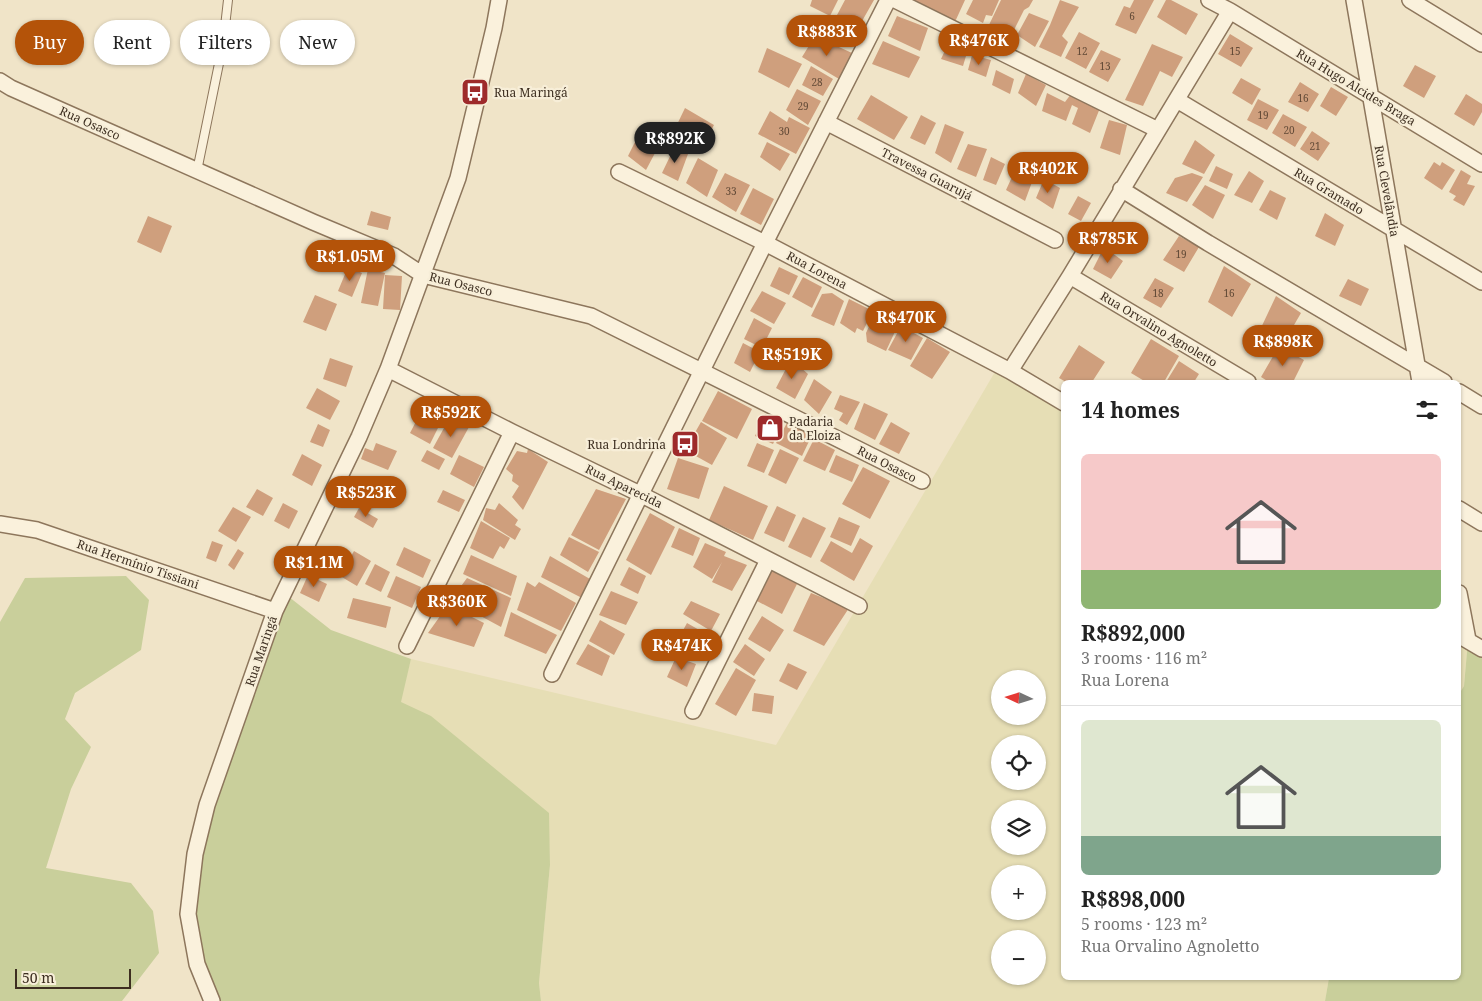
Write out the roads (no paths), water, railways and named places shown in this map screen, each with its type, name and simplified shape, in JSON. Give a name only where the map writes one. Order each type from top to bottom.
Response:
[{"type":"street","name":"Rua Maringá","points":[[212,1001],[197,964],[188,914],[195,854],[208,805],[275,610],[359,437],[388,369],[423,275],[458,178],[499,0]]},
{"type":"street","points":[[552,674],[701,371],[888,0]]},
{"type":"street","points":[[894,0],[1158,130]]},
{"type":"street","name":"Rua Hugo Alcides Braga","points":[[1209,0],[1482,164]]},
{"type":"street","name":"Rua Clevelândia","points":[[1354,0],[1420,380]]},
{"type":"street","points":[[1410,0],[1482,44]]},
{"type":"street","points":[[1010,371],[1070,276],[1230,11]]},
{"type":"street","name":"Rua Osasco","points":[[0,81],[11,88],[394,256],[423,275],[591,316],[922,481]]},
{"type":"street","name":"Rua Gramado","points":[[1176,100],[1482,282]]},
{"type":"street","name":"Travessa Guarujá","points":[[826,122],[1055,240]]},
{"type":"street","name":"Rua Lorena","points":[[620,172],[765,243],[1010,371],[1061,401]]},
{"type":"street","points":[[1121,189],[1208,243],[1441,380]]},
{"type":"street","name":"Rua Orvalino Agnoletto","points":[[1070,276],[1245,380]]},
{"type":"street","name":"Rua Aparecida","points":[[388,369],[640,494],[859,606]]},
{"type":"street","points":[[1461,393],[1482,406]]},
{"type":"street","points":[[407,646],[512,432]]},
{"type":"street","points":[[1461,510],[1482,523]]},
{"type":"street","name":"Rua Hermínio Tissiani","points":[[0,524],[37,530],[275,610]]},
{"type":"street","points":[[693,711],[768,560]]},
{"type":"street","points":[[1461,615],[1463,637],[1482,648]]},
{"type":"lane","points":[[197,170],[223,44],[228,0]]},
{"type":"place","name":"Rua Maringá","points":[[475,92]]},
{"type":"place","name":"Padaria da Eloiza","points":[[770,428]]},
{"type":"place","name":"Rua Londrina","points":[[685,444]]}]
